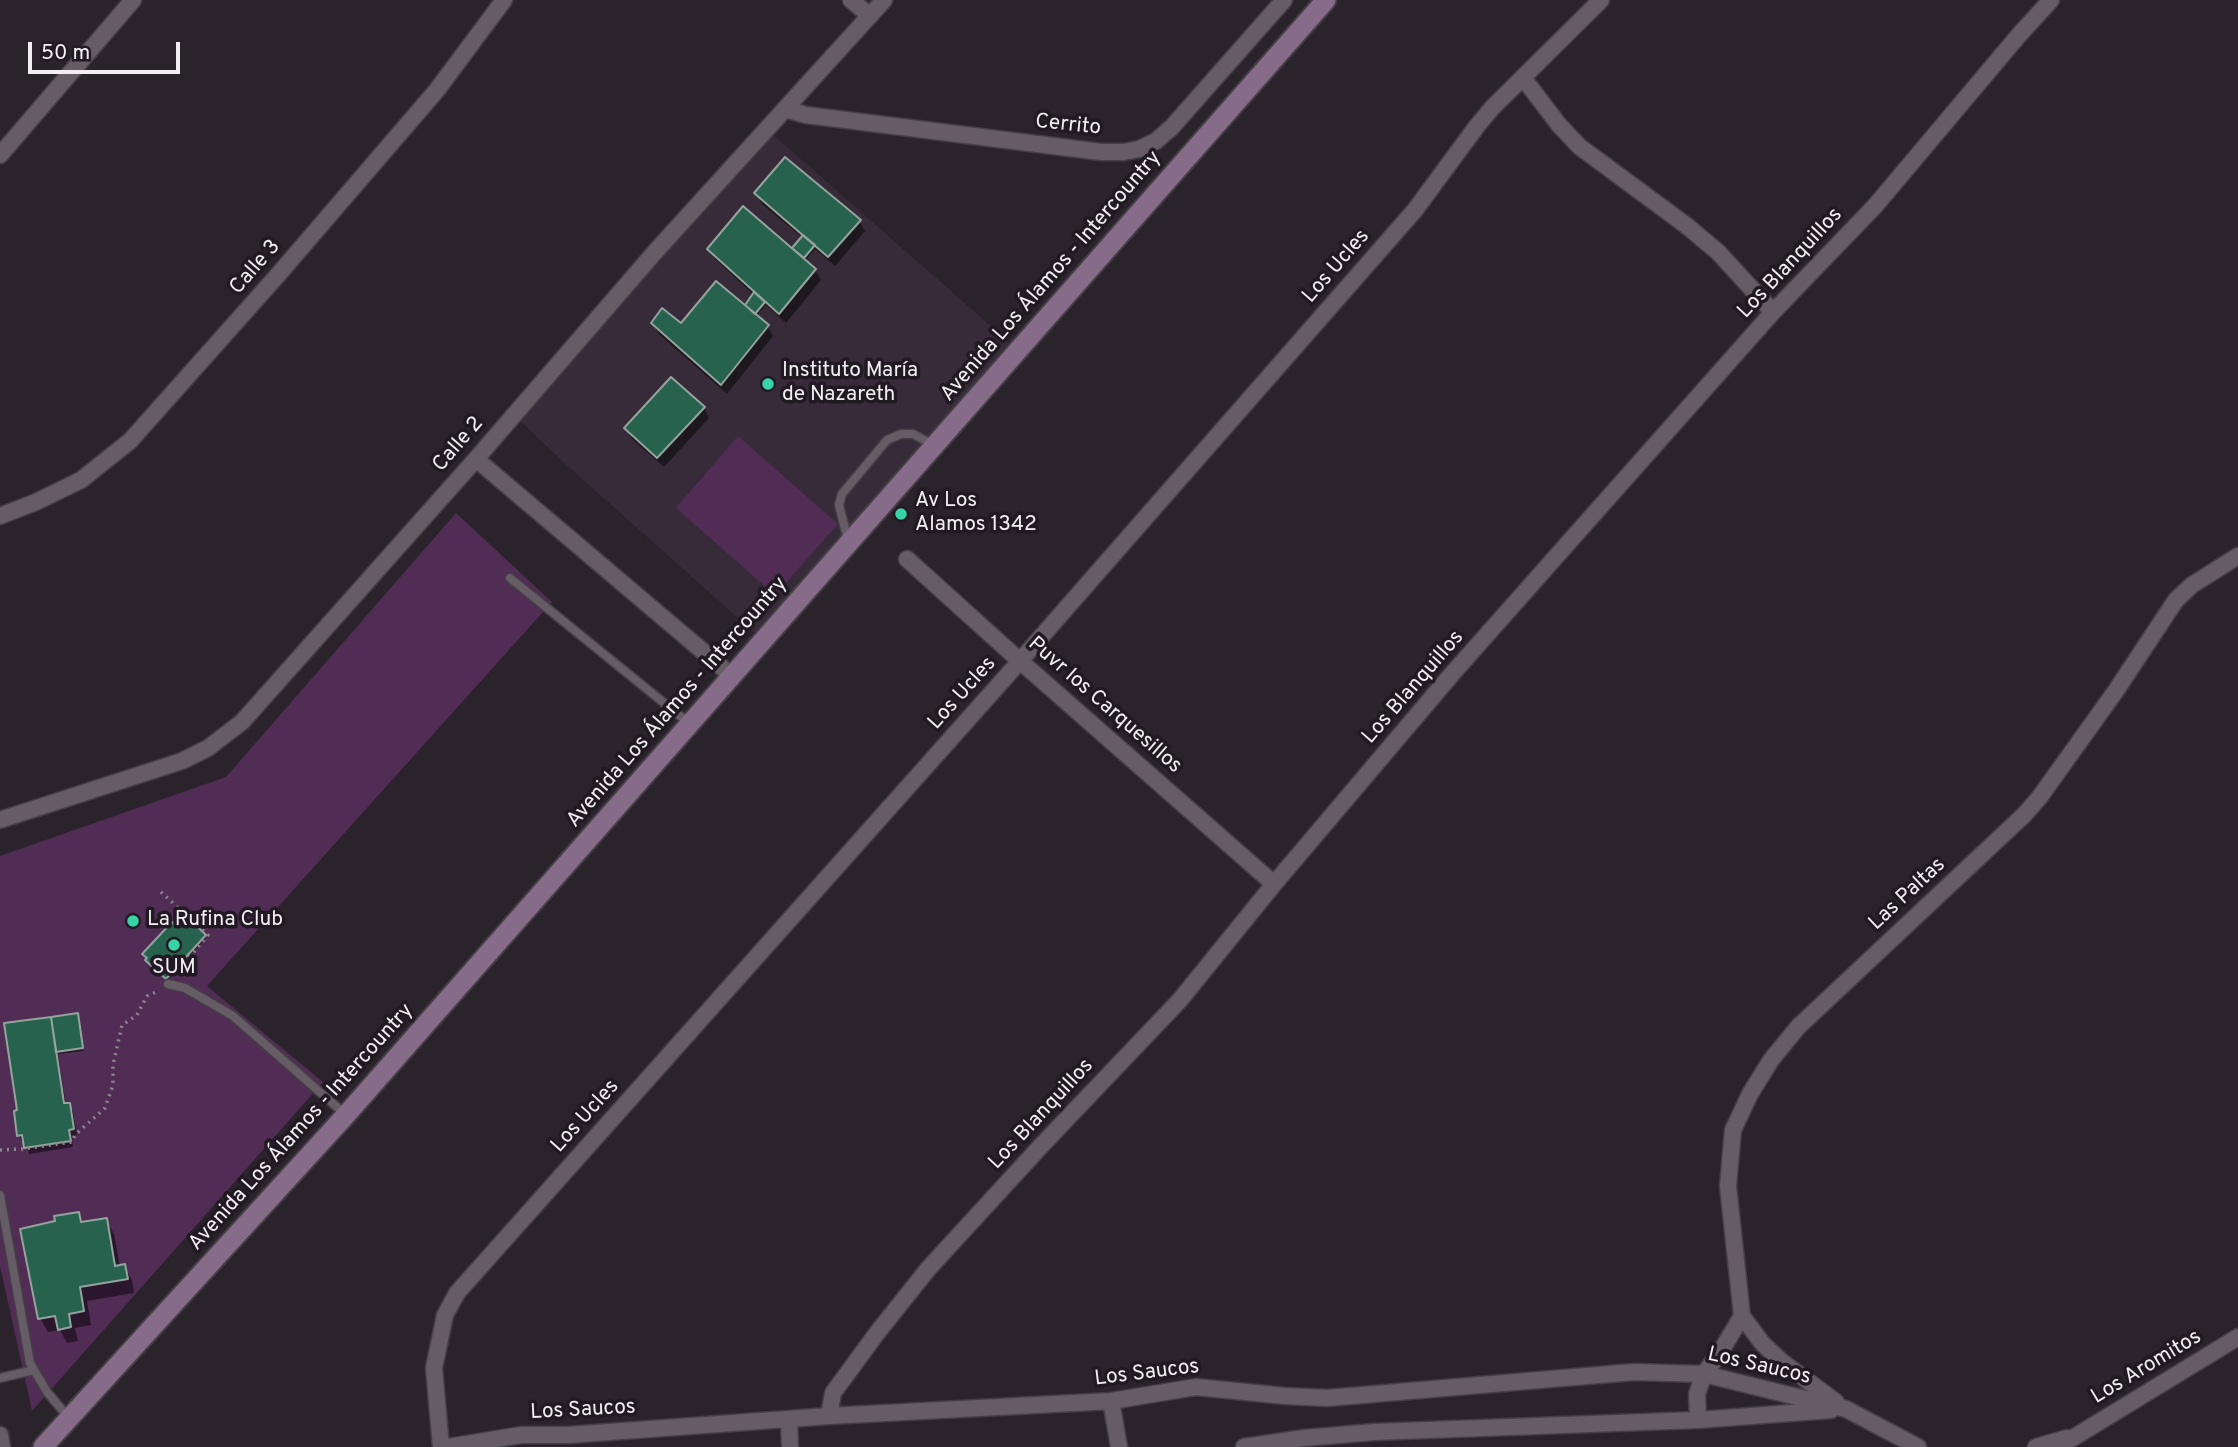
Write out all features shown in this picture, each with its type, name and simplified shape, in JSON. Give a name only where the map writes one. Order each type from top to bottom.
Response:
[{"type":"main road","name":"Avenida Los Álamos - Intercountry","points":[[43,1447],[60,1433],[346,1115],[1326,0]]},
{"type":"street","points":[[0,155],[133,0]]},
{"type":"street","name":"Calle 3","points":[[0,516],[81,480],[130,441],[437,90],[505,0]]},
{"type":"street","points":[[850,0],[870,16]]},
{"type":"street","name":"Calle 2","points":[[0,820],[182,761],[226,736],[263,700],[655,252],[884,0]]},
{"type":"street","name":"Cerrito","points":[[785,109],[806,115],[1101,152],[1139,149],[1156,141],[1172,127],[1284,0]]},
{"type":"street","name":"Los Ucles","points":[[441,1447],[434,1368],[445,1315],[457,1293],[1020,661],[1415,211],[1492,108],[1601,0]]},
{"type":"street","name":"Los Blanquillos","points":[[829,1416],[832,1394],[928,1269],[1180,1000],[1274,884],[1470,653],[1773,312],[1875,206],[2051,0]]},
{"type":"street","points":[[1524,79],[1559,125],[1580,147],[1707,243],[1773,312]]},
{"type":"street","points":[[475,459],[732,676]]},
{"type":"street","name":"Las Paltas","points":[[1742,1316],[1728,1186],[1733,1130],[1750,1094],[1771,1060],[1798,1027],[2024,815],[2115,692],[2176,600],[2192,585],[2238,556]]},
{"type":"street","name":"Puvr los Carquesillos","points":[[907,559],[1274,884]]},
{"type":"street","points":[[1698,1420],[1697,1394],[1704,1374],[1742,1316],[1762,1343],[1781,1361],[1807,1383],[1846,1409]]},
{"type":"street","name":"Los Aromitos","points":[[2058,1447],[2238,1336]]},
{"type":"street","name":"Los Saucos","points":[[448,1447],[522,1435],[568,1435],[829,1416],[1111,1401],[1196,1387],[1326,1398],[1601,1374],[1704,1374],[1846,1409],[1918,1447]]},
{"type":"street","points":[[1111,1401],[1119,1447]]},
{"type":"street","name":"Los Saucos","points":[[1244,1447],[1374,1432],[1698,1420],[1846,1409]]},
{"type":"street","points":[[789,1419],[790,1447]]},
{"type":"street","points":[[0,1435],[2,1447]]},
{"type":"street","name":"Los Aromitos","points":[[2036,1447],[2077,1435]]},
{"type":"lane","points":[[848,542],[839,505],[842,494],[887,440],[901,434],[913,434],[934,445]]},
{"type":"lane","points":[[510,579],[690,724]]},
{"type":"lane","points":[[168,984],[185,988],[233,1016],[346,1115]]},
{"type":"lane","points":[[0,1195],[30,1363],[47,1392],[60,1433]]},
{"type":"lane","points":[[0,1378],[34,1370]]},
{"type":"path","points":[[0,1150],[72,1142],[75,1135],[104,1108],[113,1085],[113,1065],[122,1024],[137,1016],[147,996],[163,990],[208,935],[161,892]]},
{"type":"shaded area","name":"Instituto María de Nazareth","points":[[770,132],[1018,350],[756,634],[518,419]]},
{"type":"shaded area","points":[[738,436],[838,524],[775,595],[676,508]]},
{"type":"shaded area","name":"La Rufina Club","points":[[456,513],[552,602],[207,986],[323,1082],[32,1411],[0,1266],[0,856],[226,777]]},
{"type":"building","points":[[785,157],[861,220],[828,257],[754,193]]},
{"type":"building","points":[[743,206],[816,269],[779,314],[707,249]]},
{"type":"building","points":[[803,235],[815,245],[804,258],[792,248]]},
{"type":"building","points":[[716,281],[769,325],[721,385],[651,323],[662,308],[681,323]]},
{"type":"building","points":[[754,292],[765,302],[755,314],[745,305]]},
{"type":"building","points":[[671,377],[705,407],[657,458],[624,428]]},
{"type":"building","name":"SUM","points":[[186,916],[206,935],[166,979],[142,954],[172,922],[176,926]]},
{"type":"building","points":[[78,1013],[83,1048],[56,1052],[51,1017]]},
{"type":"building","points":[[51,1017],[64,1103],[70,1103],[74,1129],[69,1130],[71,1141],[24,1148],[22,1135],[17,1136],[14,1111],[17,1110],[4,1023]]},
{"type":"building","points":[[79,1212],[81,1222],[107,1218],[115,1266],[125,1264],[128,1279],[80,1287],[84,1311],[69,1314],[71,1327],[58,1330],[55,1316],[38,1319],[20,1229],[55,1221],[54,1216]]},
{"type":"place","name":"Instituto María de Nazareth","points":[[768,384]]},
{"type":"place","name":"Av Los Alamos 1342","points":[[901,514]]},
{"type":"place","name":"La Rufina Club","points":[[133,921]]},
{"type":"place","name":"SUM","points":[[174,945]]}]
